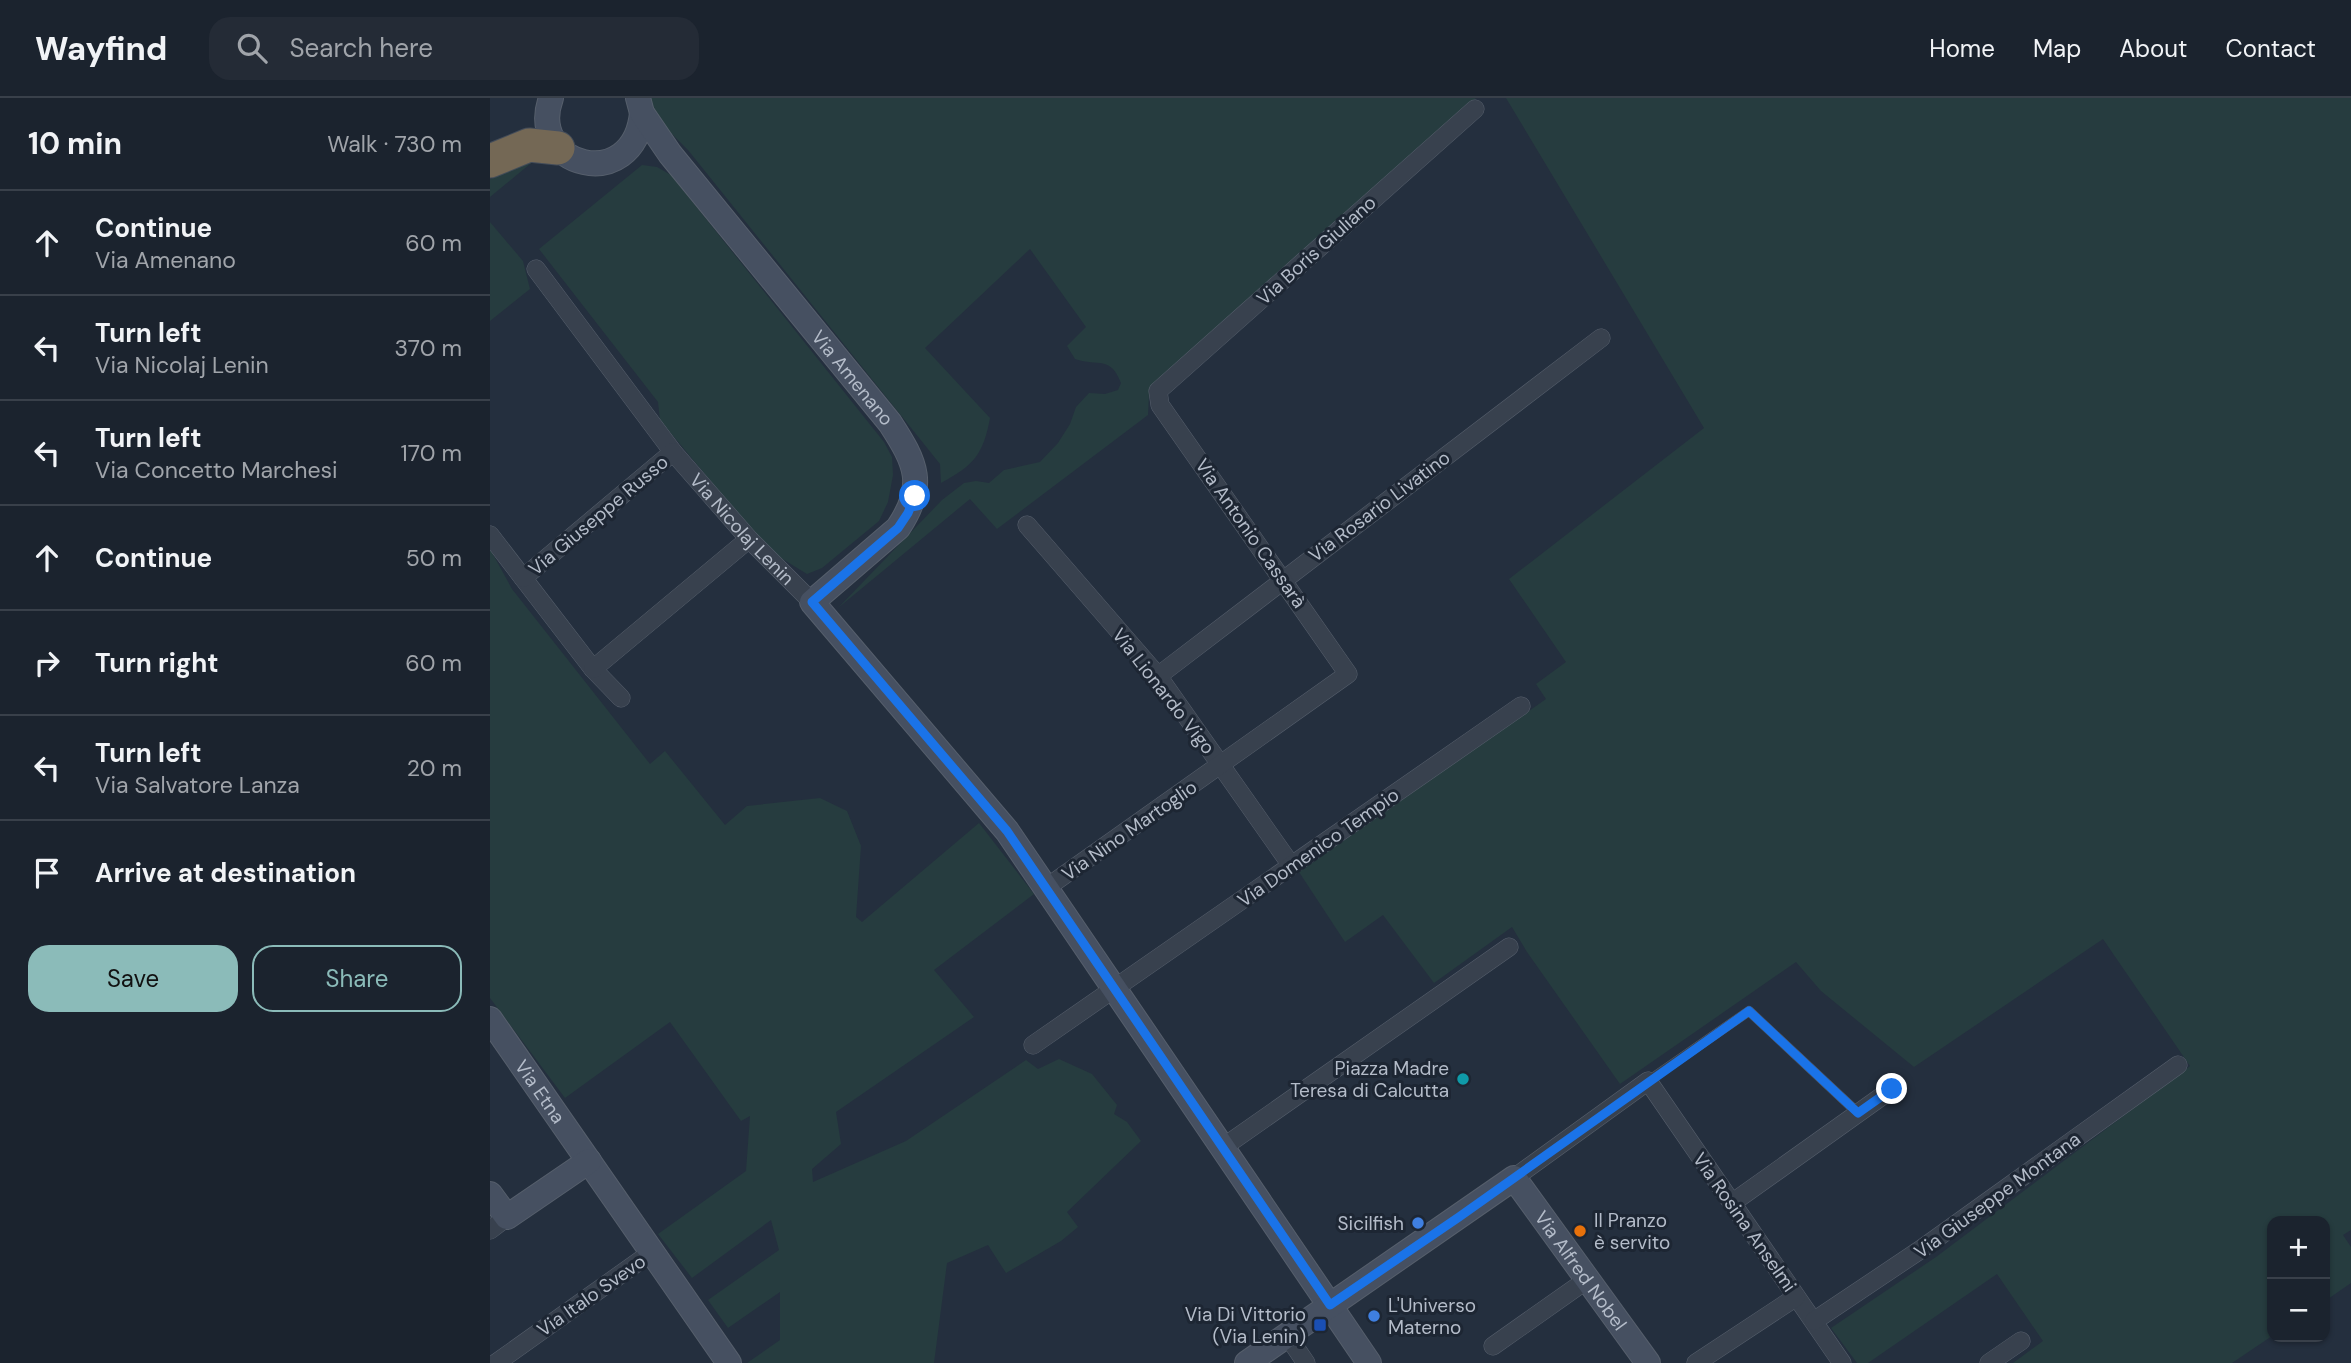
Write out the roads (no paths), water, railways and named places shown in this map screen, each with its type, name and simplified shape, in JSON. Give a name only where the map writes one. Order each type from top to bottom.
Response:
[{"type":"highway","points":[[490,161],[529,145],[558,148]]},
{"type":"main road","points":[[545,103],[551,138],[570,158],[585,163],[608,161],[628,150],[653,150],[670,154]]},
{"type":"main road","points":[[628,150],[640,128],[640,105]]},
{"type":"main road","name":"Via Amenano","points":[[640,105],[670,154],[890,423],[913,464],[915,496],[898,528],[812,602]]},
{"type":"main road","name":"Via Nicolaj Lenin","points":[[812,602],[1007,831],[1116,987],[1369,1363]]},
{"type":"main road","name":"Via Etna","points":[[490,1019],[729,1363]]},
{"type":"main road","points":[[490,1194],[499,1224],[589,1161]]},
{"type":"main road","points":[[1247,1363],[1514,1178]]},
{"type":"main road","name":"Via Alfred Nobel","points":[[1514,1178],[1648,1363]]},
{"type":"street","name":"Via Boris Giuliano","points":[[1158,391],[1475,109]]},
{"type":"street","name":"Via Nicolaj Lenin","points":[[536,269],[673,452],[749,539],[812,602]]},
{"type":"street","name":"Via Rosario Livatino","points":[[1158,676],[1601,338]]},
{"type":"street","name":"Via Antonio Cassarà","points":[[1158,391],[1160,405],[1348,674]]},
{"type":"street","name":"Via Giuseppe Russo","points":[[523,578],[673,452]]},
{"type":"street","name":"Via Lionardo Vigo","points":[[1027,525],[1158,676],[1291,865]]},
{"type":"street","points":[[490,535],[593,669],[621,698]]},
{"type":"street","points":[[593,669],[749,539]]},
{"type":"street","name":"Via Nino Martoglio","points":[[1046,888],[1348,674]]},
{"type":"street","name":"Via Domenico Tempio","points":[[1033,1045],[1521,706]]},
{"type":"street","points":[[1222,1147],[1509,947]]},
{"type":"street","name":"Via Giuseppe Montana","points":[[1814,1321],[1920,1251],[2178,1065]]},
{"type":"street","points":[[1514,1178],[1648,1082]]},
{"type":"street","name":"Via Rosina Anselmi","points":[[1648,1082],[1842,1363]]},
{"type":"street","points":[[1732,1203],[1892,1089]]},
{"type":"street","name":"Via Italo Svevo","points":[[496,1363],[652,1252]]},
{"type":"street","points":[[1493,1346],[1588,1279]]},
{"type":"street","points":[[1696,1363],[1797,1297]]},
{"type":"street","points":[[1287,1335],[1306,1363]]},
{"type":"street","points":[[1989,1363],[2021,1340]]},
{"type":"lane","points":[[1648,1082],[1749,1011],[1858,1113]]},
{"type":"place","name":"Piazza Madre Teresa di Calcutta","points":[[1463,1079]]},
{"type":"place","name":"Sicilfish","points":[[1418,1223]]},
{"type":"place","name":"Il Pranzo è servito","points":[[1580,1231]]},
{"type":"place","name":"L'Universo Materno","points":[[1374,1316]]},
{"type":"place","name":"Via Di Vittorio (Via Lenin)","points":[[1320,1325]]}]
